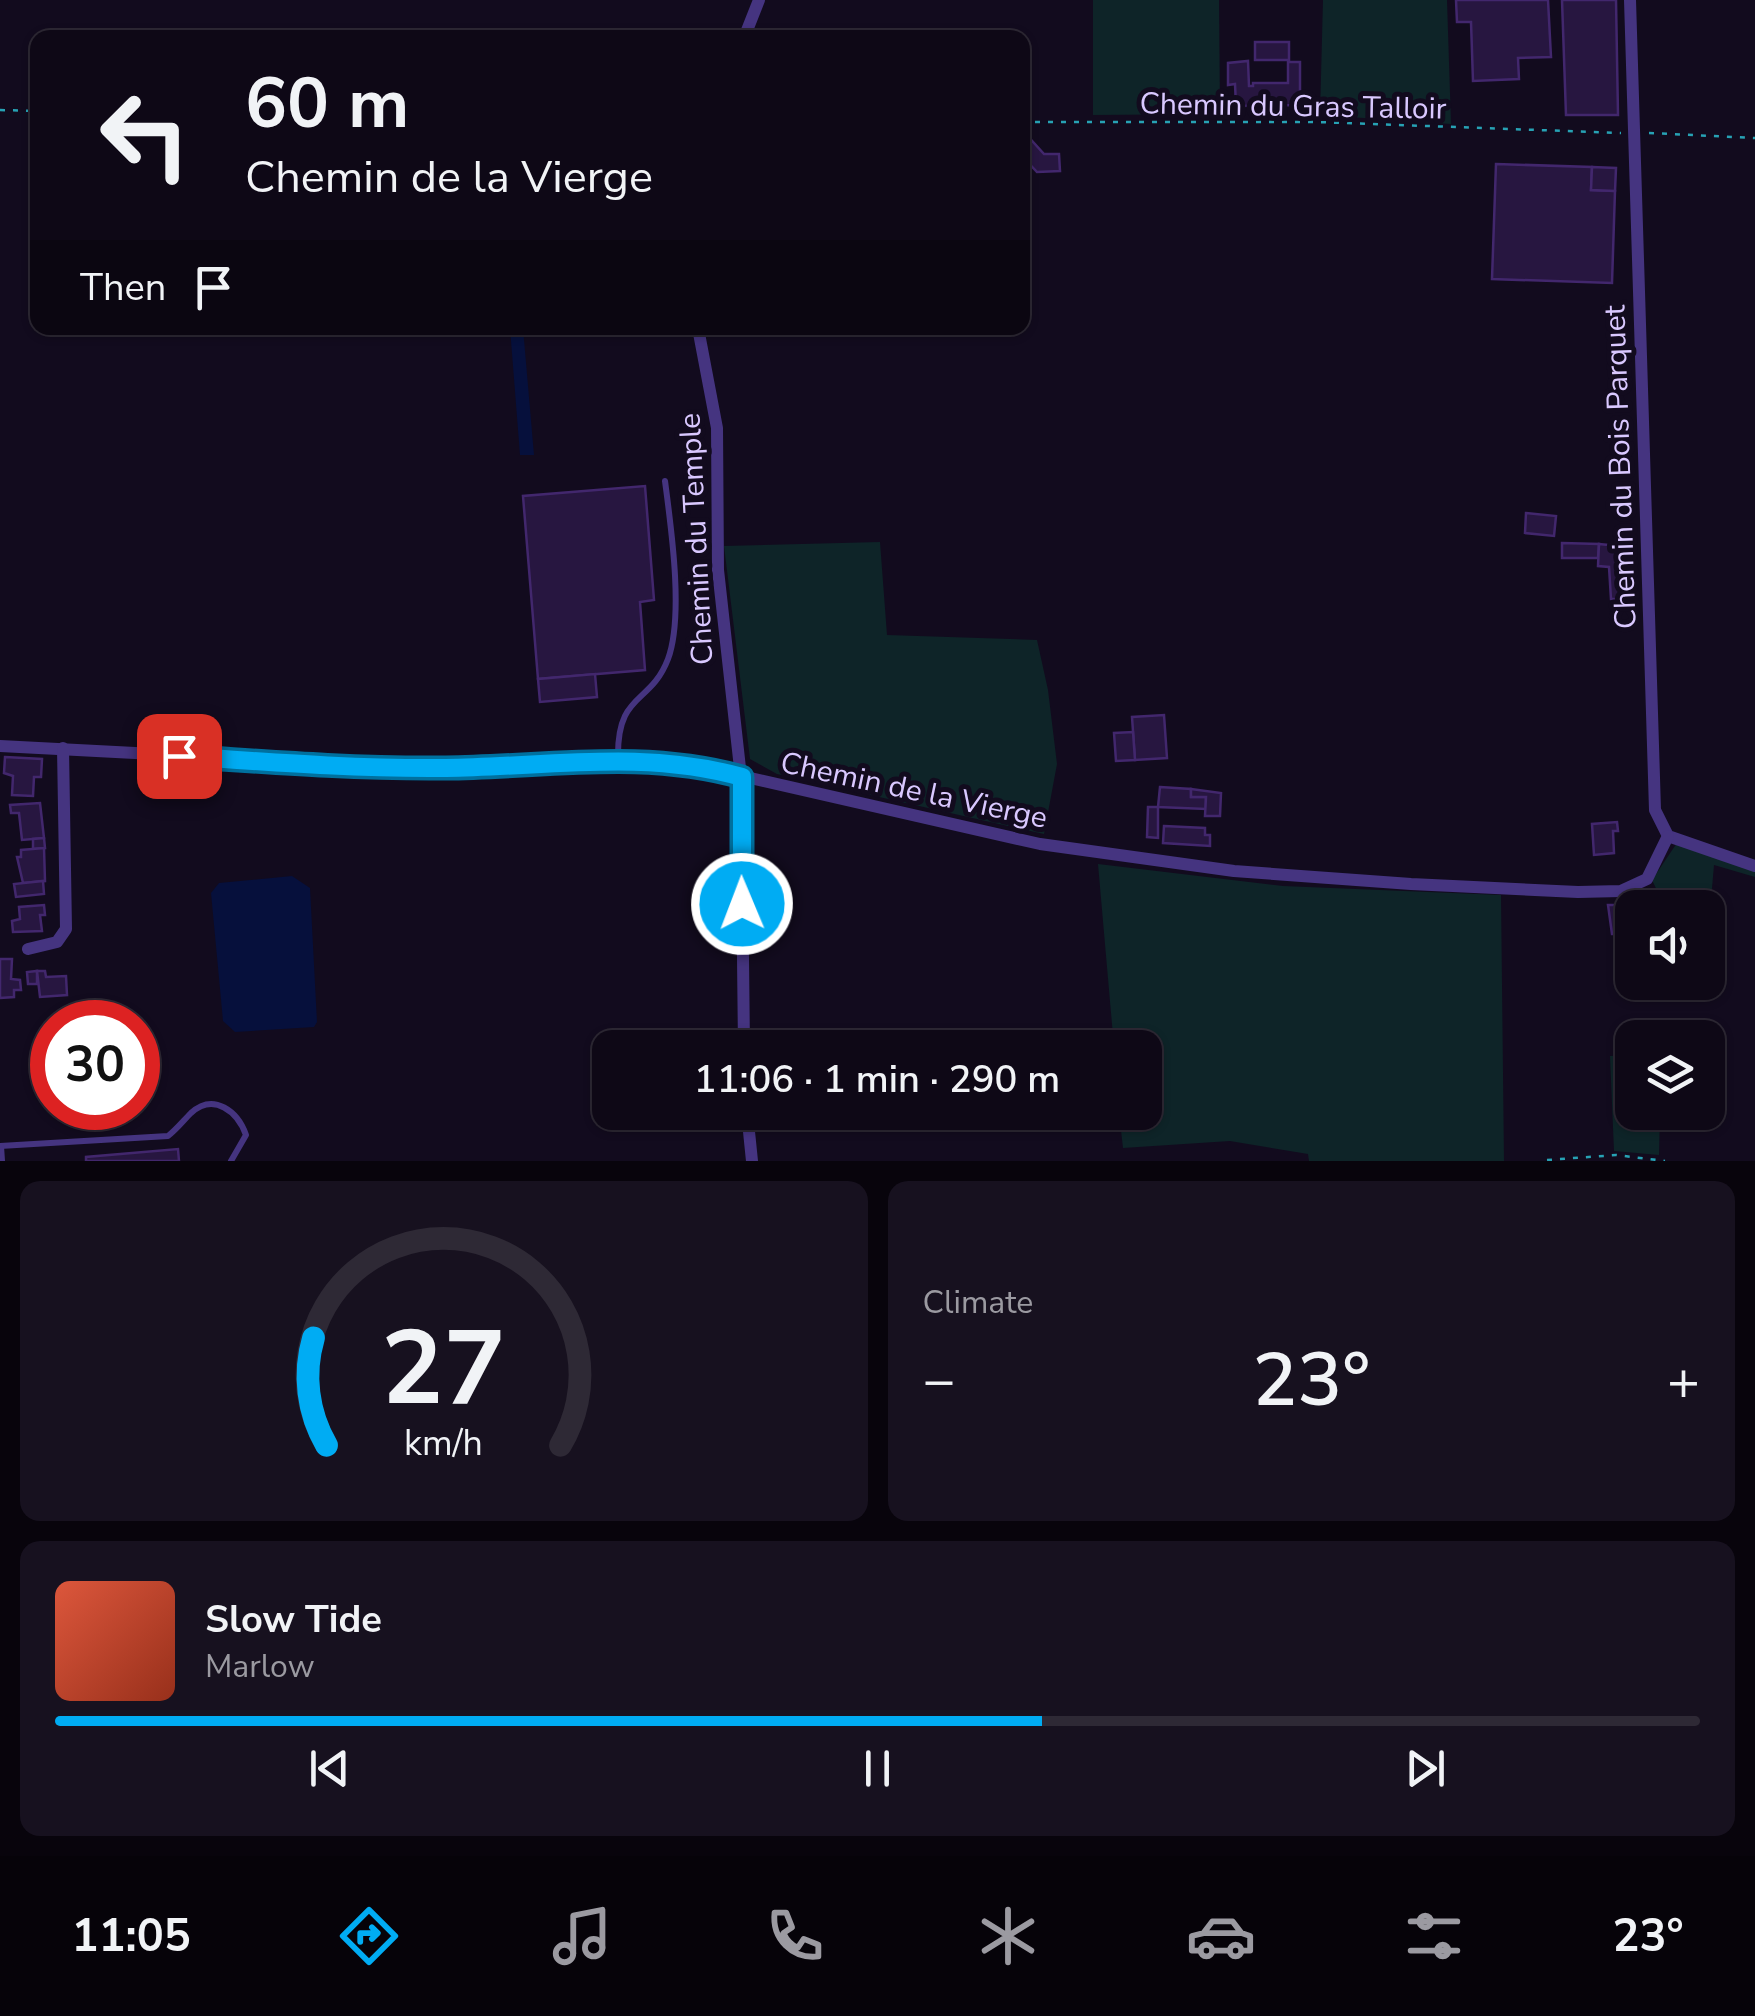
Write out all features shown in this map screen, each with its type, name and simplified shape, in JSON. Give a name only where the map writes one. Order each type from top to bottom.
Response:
[{"type":"street","points":[[747,30],[759,0]]},
{"type":"street","name":"Chemin du Bois Parquet","points":[[1630,0],[1650,582],[1652,776],[1658,821],[1668,836]]},
{"type":"street","name":"Chemin du Temple","points":[[699,335],[718,428],[718,570],[742,777],[744,1030]]},
{"type":"street","name":"Chemin de la Vierge","points":[[0,746],[293,764],[435,768],[652,760],[1040,844],[1234,871],[1578,892],[1621,892],[1647,879],[1668,836]]},
{"type":"street","points":[[28,948],[57,942],[66,930],[64,748]]},
{"type":"street","points":[[1668,836],[1755,866]]},
{"type":"street","points":[[749,1130],[752,1161]]},
{"type":"lane","points":[[618,760],[623,716],[663,670],[671,650],[675,572],[665,481]]},
{"type":"lane","points":[[2,1161],[1,1146],[168,1136],[193,1112],[210,1104],[227,1108],[240,1118],[246,1136],[231,1161]]},
{"type":"path","points":[[0,110],[30,111]]},
{"type":"path","name":"Chemin du Gras Talloir","points":[[1030,122],[1296,122],[1634,133]]},
{"type":"path","points":[[1634,133],[1755,138]]},
{"type":"path","points":[[1547,1160],[1616,1156],[1665,1161]]},
{"type":"green space","points":[[1093,0],[1219,0],[1220,114],[1093,115]]},
{"type":"green space","points":[[1323,0],[1447,0],[1451,124],[1320,115]]},
{"type":"green space","points":[[880,542],[887,635],[1037,640],[1057,764],[1044,834],[777,774],[750,759],[724,546]]},
{"type":"green space","points":[[1681,837],[1755,860],[1755,877],[1714,865],[1712,890],[1657,890],[1652,880]]},
{"type":"green space","points":[[1098,864],[1283,886],[1501,895],[1504,1161],[1309,1161],[1308,1154],[1230,1141],[1123,1148],[1121,1130],[1162,1130],[1162,1030],[1113,1030]]},
{"type":"green space","points":[[1610,1056],[1615,1056],[1615,1130],[1660,1130],[1659,1155],[1614,1151]]},
{"type":"shaded area","points":[[511,335],[524,335],[534,455],[520,455]]},
{"type":"shaded area","points":[[292,876],[310,888],[317,1022],[314,1027],[235,1032],[223,1021],[211,893],[219,883]]},
{"type":"building","points":[[1456,0],[1548,0],[1551,57],[1518,58],[1519,79],[1473,81],[1471,22],[1457,22]]},
{"type":"building","points":[[1562,0],[1616,0],[1618,115],[1566,115]]},
{"type":"building","points":[[1255,42],[1289,42],[1289,60],[1255,60]]},
{"type":"building","points":[[1248,61],[1249,86],[1288,83],[1288,62],[1300,62],[1300,105],[1236,106],[1235,84],[1228,85],[1228,63]]},
{"type":"building","points":[[1030,139],[1044,154],[1059,154],[1060,171],[1037,172],[1030,165]]},
{"type":"building","points":[[1496,164],[1592,167],[1591,190],[1615,191],[1612,283],[1492,279]]},
{"type":"building","points":[[1592,167],[1616,168],[1615,191],[1591,190]]},
{"type":"building","points":[[645,486],[654,600],[640,602],[645,670],[538,679],[523,496]]},
{"type":"building","points":[[1526,513],[1556,516],[1554,536],[1525,533]]},
{"type":"building","points":[[1562,543],[1599,544],[1598,558],[1562,558]]},
{"type":"building","points":[[1599,544],[1628,547],[1631,599],[1611,599],[1609,567],[1598,566]]},
{"type":"building","points":[[595,674],[597,697],[540,702],[538,679]]},
{"type":"building","points":[[1164,715],[1167,758],[1135,760],[1132,717]]},
{"type":"building","points":[[1133,732],[1135,760],[1116,761],[1114,733]]},
{"type":"building","points":[[5,757],[42,759],[41,777],[34,777],[33,796],[12,795],[13,776],[4,773]]},
{"type":"building","points":[[1160,787],[1191,789],[1191,797],[1206,797],[1206,809],[1158,807]]},
{"type":"building","points":[[1191,789],[1221,793],[1220,816],[1205,816],[1206,797],[1191,797]]},
{"type":"building","points":[[40,803],[44,838],[22,840],[19,813],[11,813],[10,805]]},
{"type":"building","points":[[1148,807],[1158,807],[1158,838],[1147,837]]},
{"type":"building","points":[[1617,822],[1618,831],[1613,831],[1614,853],[1594,855],[1592,824]]},
{"type":"building","points":[[1164,826],[1205,828],[1210,846],[1163,843]]},
{"type":"building","points":[[44,838],[45,848],[33,849],[33,839]]},
{"type":"building","points":[[44,848],[45,881],[23,883],[17,857],[21,857],[21,850]]},
{"type":"building","points":[[43,881],[44,894],[16,897],[14,884]]},
{"type":"building","points":[[44,905],[45,915],[40,915],[42,931],[13,932],[12,921],[20,919],[19,907]]},
{"type":"building","points":[[1608,905],[1615,905],[1612,934]]},
{"type":"building","points":[[0,959],[12,959],[11,979],[20,980],[21,990],[14,990],[14,997],[0,998]]},
{"type":"building","points":[[37,971],[37,984],[28,984],[27,972]]},
{"type":"building","points":[[37,971],[45,971],[46,977],[66,976],[67,995],[40,997]]},
{"type":"building","points":[[178,1149],[179,1161],[86,1161],[86,1157]]},
{"type":"route","points":[[179,756],[446,768],[594,759],[652,760],[724,772],[742,777],[742,904]]}]
